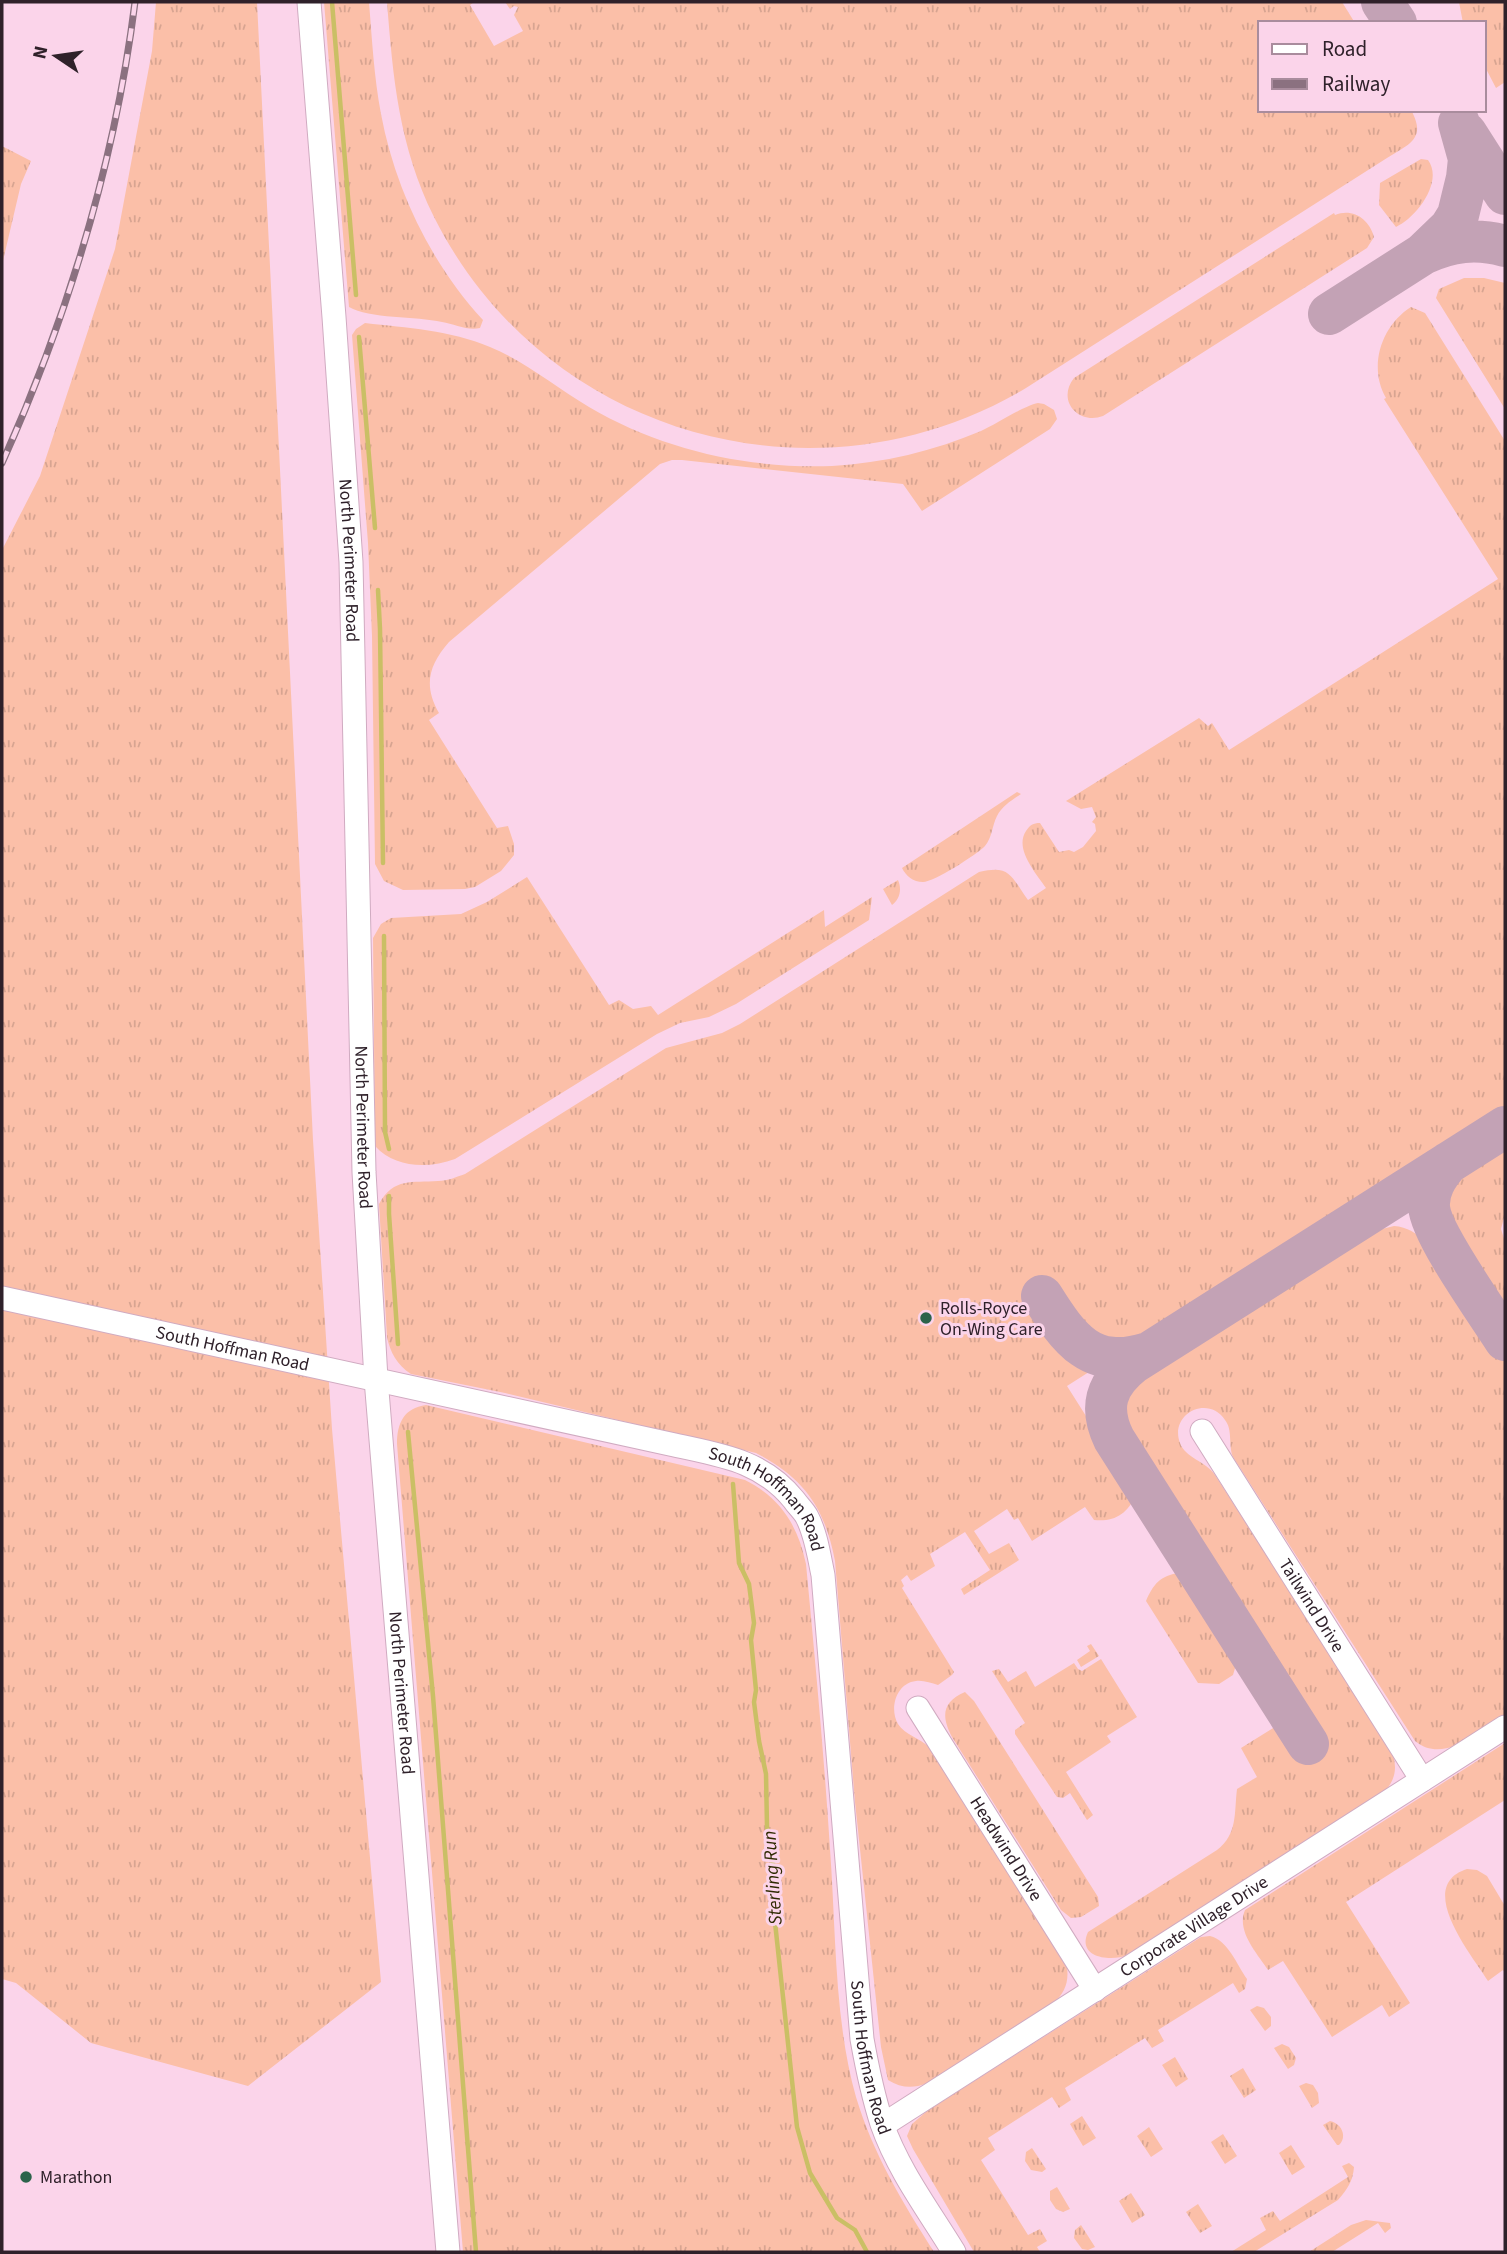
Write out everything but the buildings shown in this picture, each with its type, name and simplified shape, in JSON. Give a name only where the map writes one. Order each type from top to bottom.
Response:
[{"type":"street","name":"North Perimeter Road","points":[[309,2],[351,562],[364,1172],[376,1379],[448,2252]]},
{"type":"street","name":"South Hoffman Road","points":[[2,1298],[670,1444],[747,1463],[783,1486],[807,1517],[822,1575],[862,2039],[869,2076],[883,2125],[904,2172],[954,2252]]},
{"type":"street","name":"Tailwind Drive","points":[[1202,1431],[1422,1780]]},
{"type":"street","name":"Headwind Drive","points":[[918,1708],[1095,1990]]},
{"type":"street","name":"Corporate Village Drive","points":[[883,2125],[1505,1727]]},
{"type":"green space","points":[[156,2],[257,2],[313,1140],[332,1429],[381,1982],[248,2086],[91,2043],[16,1983],[2,1979],[2,550],[40,476],[115,249],[152,51]]},
{"type":"green space","points":[[324,2],[369,2],[379,100],[387,142],[396,170],[432,250],[447,275],[483,320],[480,328],[471,329],[431,320],[368,314],[349,307]]},
{"type":"green space","points":[[387,2],[474,2],[470,5],[494,46],[523,31],[514,15],[518,7],[510,9],[505,2],[1342,2],[1354,21],[1258,21],[1258,112],[1412,112],[1417,128],[1413,140],[1402,149],[1026,388],[944,426],[860,445],[775,447],[692,432],[614,400],[543,354],[482,292],[434,217],[422,191],[405,138],[392,58]]},
{"type":"green space","points":[[1459,2],[1505,2],[1505,82],[1496,88],[1486,69],[1486,21],[1463,21]]},
{"type":"green space","points":[[2,146],[31,161],[21,184],[2,265]]},
{"type":"green space","points":[[1421,159],[1428,160],[1432,169],[1430,188],[1419,208],[1396,227],[1379,205],[1380,183]]},
{"type":"green space","points":[[1334,213],[1354,214],[1364,220],[1374,237],[1367,248],[1103,416],[1086,417],[1073,409],[1068,395],[1074,378]]},
{"type":"green space","points":[[1464,278],[1484,278],[1505,283],[1505,409],[1436,298],[1439,289]]},
{"type":"green space","points":[[1411,307],[1425,313],[1505,441],[1505,1107],[1067,1386],[1136,1495],[1124,1512],[1108,1520],[1094,1520],[1085,1507],[1032,1541],[1018,1518],[1014,1520],[1007,1509],[974,1531],[989,1554],[1009,1543],[1019,1560],[964,1595],[961,1589],[990,1570],[965,1532],[930,1554],[935,1566],[911,1581],[907,1575],[901,1580],[904,1586],[902,1588],[954,1672],[938,1685],[919,1681],[903,1686],[894,1704],[895,1718],[905,1731],[929,1747],[1066,1962],[1067,1974],[1064,1990],[1053,2003],[927,2083],[912,2087],[898,2085],[888,2080],[881,2047],[855,1802],[835,1561],[831,1542],[818,1510],[799,1484],[756,1453],[505,1393],[411,1374],[395,1358],[387,1337],[379,1204],[397,1185],[445,1180],[465,1174],[666,1048],[722,1033],[740,1024],[979,872],[1004,871],[1028,900],[1046,888],[1024,853],[1023,838],[1029,827],[1040,823],[1059,852],[1074,852],[1083,847],[1096,831],[1092,822],[1096,817],[1092,807],[1081,809],[1066,801],[1199,718],[1208,726],[1212,723],[1229,750],[1498,579],[1384,399],[1386,398],[1378,373],[1380,348],[1392,325]]},
{"type":"green space","points":[[365,323],[428,330],[475,341],[516,360],[617,422],[676,445],[737,460],[800,466],[870,462],[927,450],[963,438],[1038,403],[1054,410],[1057,419],[1050,429],[922,511],[903,484],[682,460],[660,464],[449,642],[437,659],[430,676],[430,684],[439,713],[429,720],[497,828],[508,826],[514,844],[514,855],[501,871],[475,887],[403,890],[384,881],[375,864],[368,543],[352,335]]},
{"type":"green space","points":[[1017,792],[1021,794],[1004,806],[997,816],[985,846],[973,855],[928,881],[916,881],[904,871],[902,868]]},
{"type":"green space","points":[[527,877],[609,1005],[619,1000],[633,1009],[651,1006],[658,1015],[824,910],[825,927],[872,897],[869,920],[736,1004],[709,1017],[680,1023],[657,1034],[455,1159],[423,1165],[392,1159],[375,1146],[373,938],[381,924],[391,918],[461,914],[487,902]]},
{"type":"green space","points":[[898,880],[900,894],[892,905],[883,889]]},
{"type":"green space","points":[[1505,1149],[1505,1214],[1501,1229],[1505,1242],[1505,1315],[1468,1257],[1450,1221],[1447,1207],[1449,1193],[1462,1177]]},
{"type":"green space","points":[[1394,1226],[1411,1231],[1430,1249],[1505,1362],[1505,1716],[1450,1748],[1426,1747],[1415,1741],[1233,1457],[1229,1428],[1225,1420],[1218,1412],[1209,1409],[1192,1411],[1180,1424],[1180,1443],[1191,1456],[1215,1475],[1389,1746],[1394,1757],[1394,1774],[1386,1790],[1128,1955],[1113,1958],[1097,1956],[1087,1948],[1088,1932],[1217,1850],[1229,1837],[1234,1822],[1237,1789],[1257,1777],[1241,1748],[1281,1723],[1299,1753],[1321,1740],[1144,1462],[1126,1422],[1124,1404],[1139,1383],[1378,1230]]},
{"type":"green space","points":[[426,1405],[745,1480],[769,1495],[793,1525],[806,1564],[825,1778],[837,1974],[849,2068],[863,2118],[880,2158],[934,2252],[463,2252],[397,1444],[398,1429],[403,1418],[412,1409]]},
{"type":"green space","points":[[1189,1574],[1241,1656],[1233,1675],[1219,1684],[1198,1683],[1146,1601],[1158,1582],[1167,1576]]},
{"type":"green space","points":[[1091,1644],[1099,1656],[1081,1667],[1077,1660],[1090,1651],[1087,1646]]},
{"type":"green space","points":[[1101,1659],[1137,1717],[1107,1736],[1111,1742],[1066,1772],[1093,1815],[1087,1820],[1070,1793],[1063,1798],[1057,1797],[1015,1734],[1015,1730],[1025,1723],[992,1671],[999,1669],[1008,1682],[1026,1671],[1035,1687],[1074,1663],[1082,1671]]},
{"type":"green space","points":[[965,1692],[974,1701],[1098,1897],[1099,1906],[1081,1917],[1071,1918],[1061,1910],[952,1737],[946,1723],[946,1710],[952,1700]]},
{"type":"green space","points":[[1505,1743],[1505,1800],[1346,1902],[1410,2003],[1389,2017],[1382,2005],[1332,2037],[1283,1961],[1268,1970],[1258,1956],[1245,1934],[1245,1910]]},
{"type":"green space","points":[[1467,1869],[1477,1870],[1487,1876],[1505,1906],[1505,1973],[1503,1970],[1488,1981],[1460,1939],[1446,1905],[1446,1890],[1452,1878]]},
{"type":"green space","points":[[1210,1936],[1222,1942],[1232,1954],[1247,1979],[1245,1989],[1239,1993],[1233,1983],[1158,2030],[1164,2041],[1152,2048],[1145,2038],[1065,2088],[1071,2100],[1059,2108],[1052,2097],[988,2138],[995,2150],[981,2160],[1028,2235],[1040,2229],[1047,2241],[1037,2247],[1040,2252],[974,2252],[913,2149],[907,2136],[912,2124],[927,2111],[1201,1937]]},
{"type":"green space","points":[[1257,2006],[1264,2008],[1271,2017],[1271,2026],[1265,2031],[1250,2010]]},
{"type":"green space","points":[[1282,2044],[1289,2047],[1296,2058],[1294,2065],[1288,2069],[1274,2048]]},
{"type":"green space","points":[[1175,2057],[1188,2079],[1176,2087],[1162,2065]]},
{"type":"green space","points":[[1243,2068],[1256,2090],[1244,2098],[1230,2076]]},
{"type":"green space","points":[[1306,2083],[1313,2085],[1318,2093],[1319,2103],[1312,2108],[1299,2086]]},
{"type":"green space","points":[[1082,2116],[1096,2138],[1083,2146],[1070,2124]]},
{"type":"green space","points":[[1330,2121],[1342,2130],[1343,2138],[1339,2145],[1323,2125]]},
{"type":"green space","points":[[1149,2127],[1163,2149],[1151,2157],[1137,2136]]},
{"type":"green space","points":[[1223,2134],[1237,2156],[1225,2164],[1211,2142]]},
{"type":"green space","points":[[1291,2145],[1305,2167],[1292,2175],[1279,2153]]},
{"type":"green space","points":[[1032,2148],[1046,2169],[1042,2172],[1031,2170],[1025,2161],[1026,2152]]},
{"type":"green space","points":[[1349,2163],[1354,2167],[1352,2177],[1338,2200],[1254,2252],[1231,2252],[1266,2230],[1260,2218],[1273,2211],[1280,2221],[1348,2177],[1342,2166]]},
{"type":"green space","points":[[1057,2187],[1070,2209],[1063,2212],[1056,2209],[1050,2200],[1050,2191]]},
{"type":"green space","points":[[1131,2193],[1145,2215],[1132,2223],[1119,2201]]},
{"type":"green space","points":[[1198,2204],[1212,2226],[1200,2233],[1186,2212]]},
{"type":"green space","points":[[1366,2220],[1390,2223],[1391,2228],[1385,2233],[1378,2223],[1332,2252],[1309,2252],[1351,2225]]},
{"type":"green space","points":[[1081,2225],[1095,2247],[1082,2249],[1074,2238],[1075,2230]]},
{"type":"waterway","points":[[332,2],[356,295]]},
{"type":"waterway","points":[[359,337],[375,528]]},
{"type":"waterway","points":[[378,590],[383,863]]},
{"type":"waterway","points":[[384,936],[385,1132],[389,1149]]},
{"type":"waterway","points":[[389,1196],[398,1344]]},
{"type":"waterway","points":[[408,1432],[433,1696],[476,2252]]},
{"type":"waterway","name":"Sterling Run","points":[[733,1484],[739,1563],[749,1584],[754,1623],[751,1640],[756,1690],[754,1702],[766,1774],[767,1827],[775,1876],[774,1913],[797,2127],[810,2173],[837,2218],[855,2230],[867,2252]]},
{"type":"taxiway","points":[[1382,2],[1395,21]]},
{"type":"taxiway","points":[[1329,314],[1423,254],[1450,228],[1458,215],[1469,159],[1459,123]]},
{"type":"taxiway","points":[[1466,133],[1505,194]]},
{"type":"taxiway","points":[[1423,254],[1464,242],[1505,246]]},
{"type":"taxiway","points":[[1308,1744],[1114,1439],[1107,1417],[1107,1398],[1116,1380],[1133,1363],[1505,1127]]},
{"type":"taxiway","points":[[1448,1163],[1430,1194],[1432,1219],[1449,1254],[1505,1340]]},
{"type":"taxiway","points":[[1042,1296],[1072,1338],[1097,1354],[1111,1358],[1148,1353]]},
{"type":"railway","points":[[2,463],[48,351],[86,237],[115,121],[135,2]]},
{"type":"place","name":"Rolls-Royce On-Wing Care","points":[[926,1318]]},
{"type":"place","name":"Marathon","points":[[26,2177]]}]
